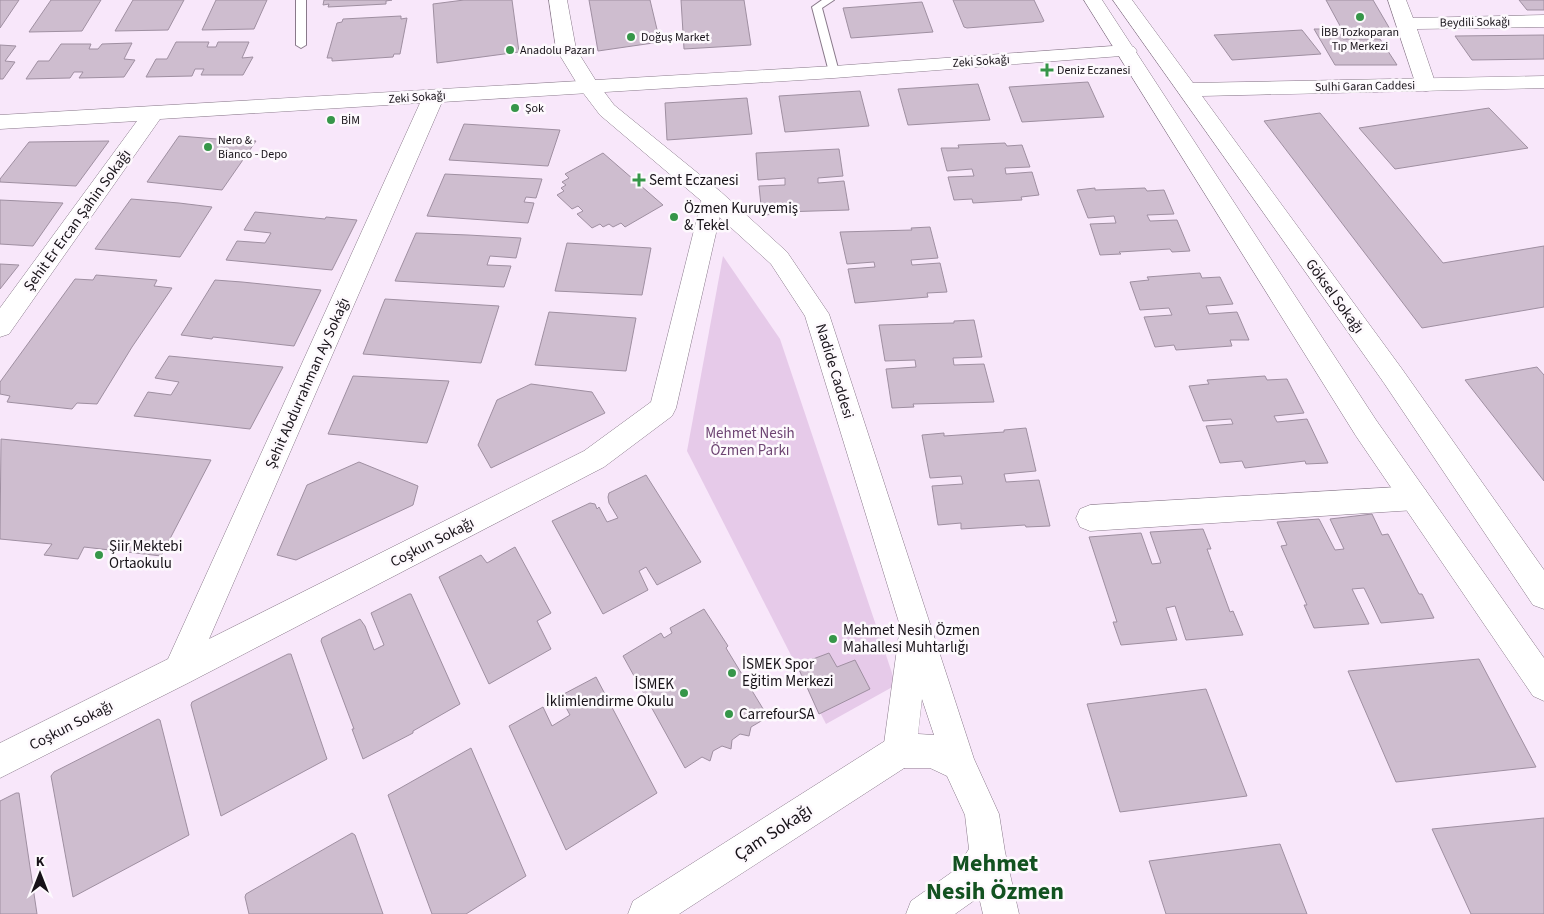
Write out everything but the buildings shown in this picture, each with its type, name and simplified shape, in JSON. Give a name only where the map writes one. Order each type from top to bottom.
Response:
[{"type":"street","name":"Nadide Caddesi","points":[[558,0],[566,49],[588,86],[607,110],[713,198],[779,258],[817,314],[959,764],[982,814],[987,852],[1001,914]]},
{"type":"street","points":[[1093,0],[1127,50],[1366,428],[1544,685]]},
{"type":"street","name":"Göksel Sokağı","points":[[1122,0],[1393,376],[1544,595]]},
{"type":"street","points":[[1397,0],[1426,85]]},
{"type":"street","name":"Beydili Sokağı","points":[[1405,24],[1544,21]]},
{"type":"street","name":"Zeki Sokağı","points":[[0,122],[834,72],[1127,50]]},
{"type":"street","name":"Sulhi Garan Caddesi","points":[[1186,90],[1544,82]]},
{"type":"street","name":"Şehit Abdurrahman Ay Sokağı","points":[[179,671],[434,96]]},
{"type":"street","name":"Şehit Er Ercan Şahin Sokağı","points":[[0,327],[154,112]]},
{"type":"street","name":"Coşkun Sokağı","points":[[0,761],[594,459],[663,408],[713,198]]},
{"type":"street","points":[[1090,518],[1415,498]]},
{"type":"street","name":"Nadide Caddesi","points":[[900,751],[915,625]]},
{"type":"street","points":[[900,751],[931,751],[959,764]]},
{"type":"street","name":"Çam Sokağı","points":[[646,914],[900,751]]},
{"type":"street","points":[[924,914],[968,883],[987,852]]},
{"type":"lane","points":[[301,0],[301,45]]},
{"type":"lane","points":[[829,0],[817,7],[834,72]]},
{"type":"green space","name":"Mehmet Nesih Özmen Parkı","points":[[723,256],[780,339],[896,685],[826,724],[687,451]]},
{"type":"place","name":"İBB Tozkoparan Tıp Merkezi","points":[[1360,17]]},
{"type":"place","name":"Doğuş Market","points":[[631,37]]},
{"type":"place","name":"Anadolu Pazarı","points":[[510,50]]},
{"type":"place","name":"Deniz Eczanesi","points":[[1047,70]]},
{"type":"place","name":"Şok","points":[[515,108]]},
{"type":"place","name":"BİM","points":[[331,120]]},
{"type":"place","name":"Nero & Bianco - Depo","points":[[208,147]]},
{"type":"place","name":"Semt Eczanesi","points":[[639,180]]},
{"type":"place","name":"Özmen Kuruyemiş & Tekel","points":[[674,217]]},
{"type":"place","name":"Şiir Mektebi Ortaokulu","points":[[99,555]]},
{"type":"place","name":"Mehmet Nesih Özmen Mahallesi Muhtarlığı","points":[[833,639]]},
{"type":"place","name":"İSMEK Spor Eğitim Merkezi","points":[[732,673]]},
{"type":"place","name":"İSMEK İklimlendirme Okulu","points":[[684,693]]},
{"type":"place","name":"CarrefourSA","points":[[729,714]]},
{"type":"district","name":"Mehmet Nesih Özmen","points":[[995,877]]}]
